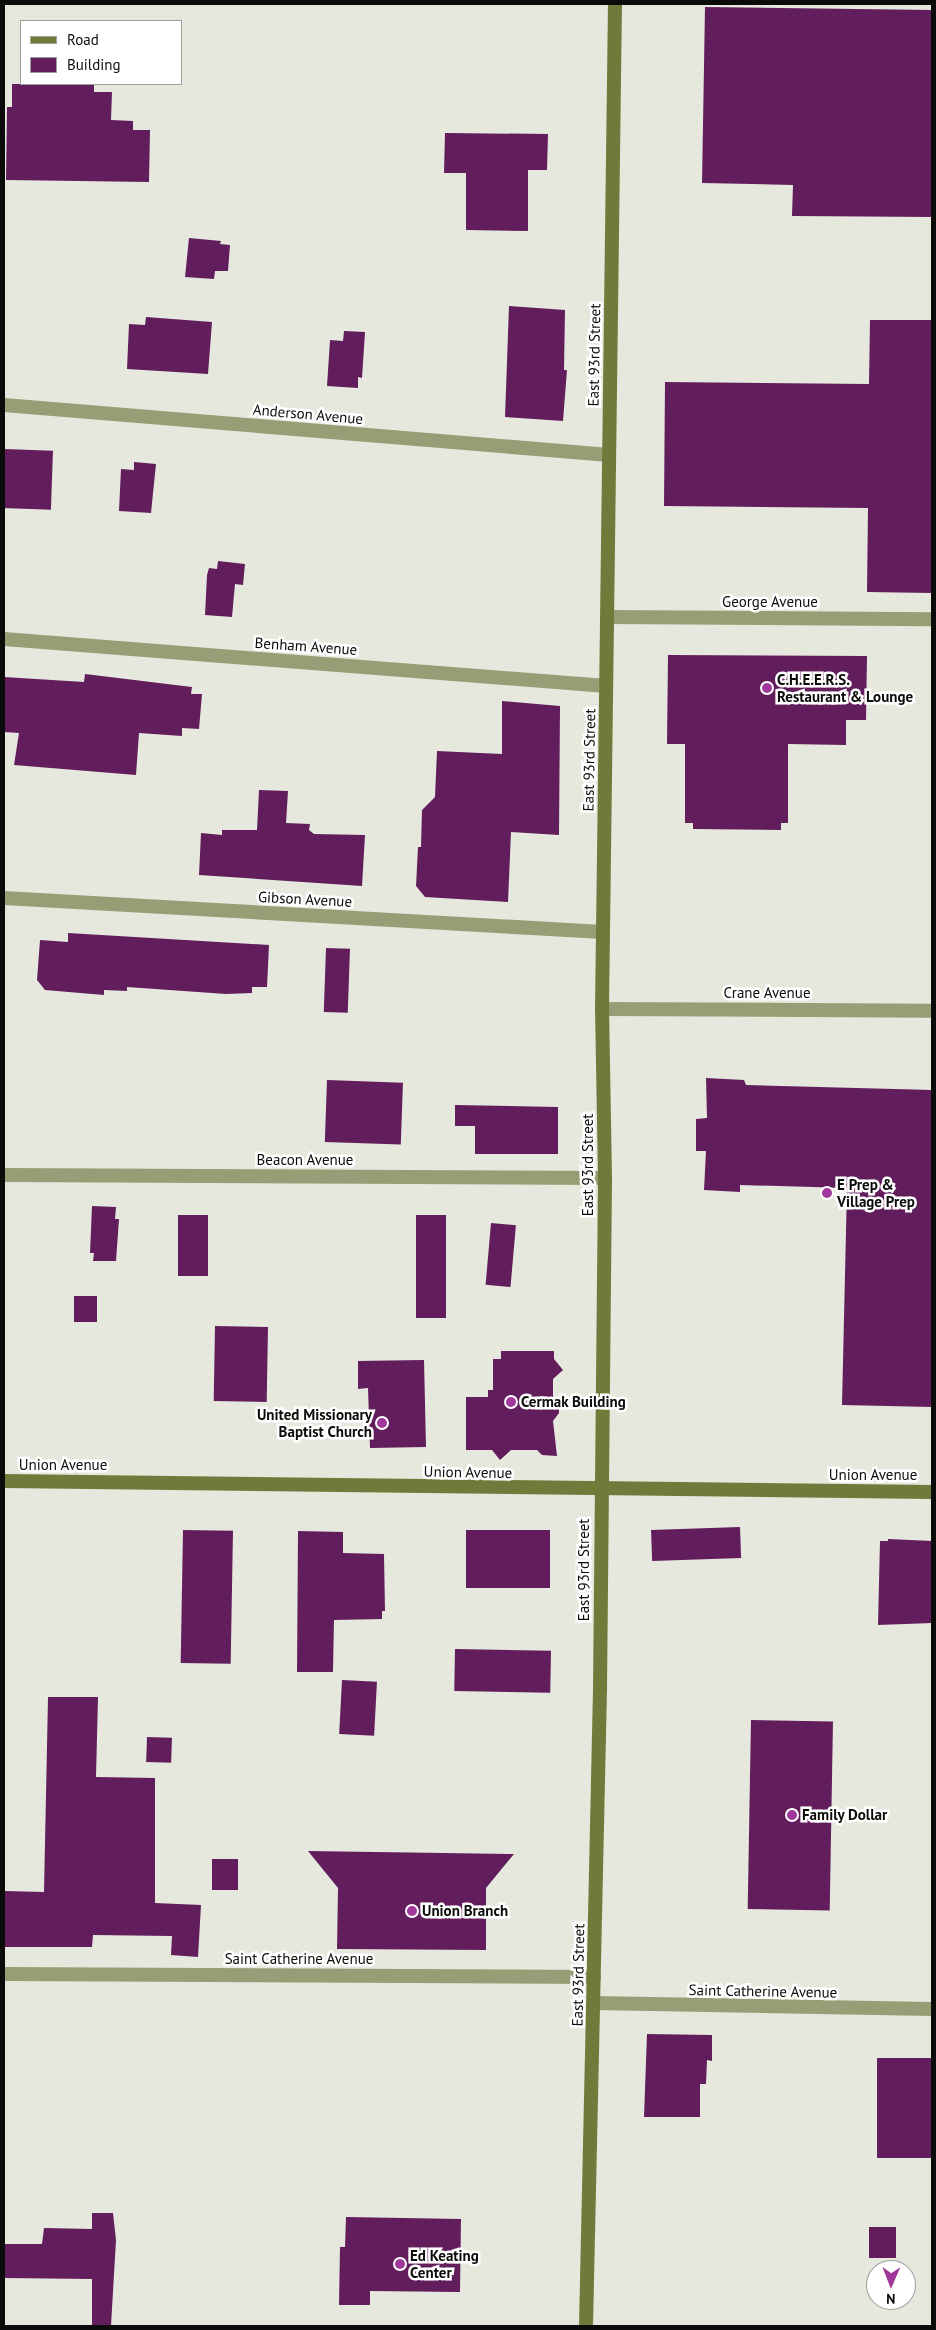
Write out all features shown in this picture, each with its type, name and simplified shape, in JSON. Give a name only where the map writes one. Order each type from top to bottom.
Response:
[{"type":"main road","name":"East 93rd Street","points":[[586,2326],[600,1689],[600,1489],[605,1178],[602,1008],[615,4]]},
{"type":"main road","name":"Union Avenue","points":[[4,1481],[345,1483],[409,1488],[932,1492]]},
{"type":"street","name":"Anderson Avenue","points":[[4,405],[609,455]]},
{"type":"street","name":"George Avenue","points":[[607,617],[932,619]]},
{"type":"street","name":"Benham Avenue","points":[[4,639],[606,686]]},
{"type":"street","name":"Gibson Avenue","points":[[4,898],[604,932]]},
{"type":"street","name":"Crane Avenue","points":[[602,1008],[932,1011]]},
{"type":"street","name":"Beacon Avenue","points":[[4,1175],[605,1178]]},
{"type":"street","name":"Saint Catherine Avenue","points":[[4,1974],[594,1977]]},
{"type":"street","name":"Saint Catherine Avenue","points":[[594,2003],[932,2009]]},
{"type":"building","points":[[705,7],[932,10],[932,217],[792,216],[793,185],[702,183]]},
{"type":"building","points":[[12,84],[94,85],[94,92],[112,92],[111,120],[133,121],[133,130],[150,130],[149,182],[6,180],[7,107],[12,107]]},
{"type":"building","points":[[445,133],[548,134],[547,170],[528,170],[528,231],[466,230],[466,173],[444,173]]},
{"type":"building","points":[[189,238],[221,241],[220,244],[230,245],[228,271],[215,271],[214,279],[185,277]]},
{"type":"building","points":[[509,306],[565,310],[564,370],[567,370],[563,421],[505,417]]},
{"type":"building","points":[[146,317],[212,322],[208,374],[127,369],[129,324],[145,325]]},
{"type":"building","points":[[870,320],[932,320],[932,593],[867,592],[868,508],[664,506],[665,382],[869,384]]},
{"type":"building","points":[[344,331],[365,332],[362,378],[358,377],[358,388],[327,386],[330,340],[343,341]]},
{"type":"building","points":[[4,449],[53,451],[51,510],[4,508]]},
{"type":"building","points":[[134,462],[156,464],[151,513],[119,511],[121,469],[134,470]]},
{"type":"building","points":[[218,561],[245,564],[243,585],[235,584],[232,617],[205,615],[207,575],[209,568],[217,569]]},
{"type":"building","name":"C.H.E.E.R.S. Restaurant & Lounge","points":[[668,655],[867,656],[866,720],[846,720],[846,745],[788,744],[788,823],[781,823],[781,830],[693,829],[693,823],[685,823],[685,744],[667,744]]},
{"type":"building","points":[[85,674],[192,687],[191,694],[202,694],[199,729],[182,728],[182,736],[139,733],[136,775],[14,765],[19,733],[4,732],[4,677],[84,682]]},
{"type":"building","points":[[502,701],[560,706],[559,835],[511,832],[508,902],[425,897],[416,886],[418,847],[421,847],[422,810],[435,797],[437,751],[502,754]]},
{"type":"building","points":[[259,790],[288,791],[286,823],[310,824],[309,830],[314,834],[365,835],[362,886],[199,875],[201,833],[222,835],[222,830],[257,830]]},
{"type":"building","points":[[68,933],[269,945],[267,987],[252,987],[252,993],[226,994],[127,987],[127,991],[104,990],[104,995],[45,990],[37,980],[40,940],[68,942]]},
{"type":"building","points":[[326,948],[350,949],[348,1013],[324,1012]]},
{"type":"building","points":[[706,1078],[744,1080],[746,1085],[932,1090],[932,1407],[842,1405],[847,1188],[740,1185],[740,1192],[704,1190],[706,1151],[696,1151],[696,1119],[707,1118]]},
{"type":"building","points":[[327,1080],[403,1083],[401,1145],[325,1142]]},
{"type":"building","points":[[455,1105],[558,1107],[558,1154],[475,1154],[475,1126],[455,1126]]},
{"type":"building","points":[[92,1206],[116,1207],[115,1219],[119,1219],[116,1261],[93,1261],[94,1253],[90,1253]]},
{"type":"building","points":[[178,1215],[208,1215],[208,1276],[178,1276]]},
{"type":"building","points":[[416,1215],[446,1215],[446,1318],[416,1318]]},
{"type":"building","points":[[491,1223],[516,1225],[511,1287],[486,1285]]},
{"type":"building","points":[[74,1296],[97,1296],[97,1322],[74,1322]]},
{"type":"building","points":[[215,1326],[268,1327],[267,1402],[214,1401]]},
{"type":"building","name":"Cermak Building","points":[[501,1351],[554,1351],[554,1359],[563,1370],[553,1379],[553,1399],[559,1405],[559,1413],[553,1421],[557,1456],[542,1455],[537,1450],[511,1450],[500,1460],[492,1450],[466,1450],[466,1397],[488,1397],[488,1390],[493,1390],[493,1359],[501,1359]]},
{"type":"building","points":[[424,1360],[426,1447],[370,1448],[368,1388],[358,1389],[358,1361]]},
{"type":"building","points":[[740,1527],[741,1558],[652,1561],[651,1530]]},
{"type":"building","points":[[183,1530],[233,1531],[231,1664],[181,1663]]},
{"type":"building","points":[[466,1530],[550,1530],[550,1588],[466,1588]]},
{"type":"building","points":[[298,1531],[343,1532],[343,1553],[384,1554],[385,1611],[382,1611],[382,1619],[334,1620],[333,1672],[297,1672]]},
{"type":"building","points":[[888,1539],[932,1541],[932,1623],[878,1625],[880,1541],[888,1541]]},
{"type":"building","points":[[455,1649],[551,1651],[550,1693],[454,1691]]},
{"type":"building","points":[[342,1680],[377,1682],[374,1736],[339,1734]]},
{"type":"building","points":[[48,1697],[98,1697],[96,1777],[155,1778],[155,1903],[201,1905],[198,1957],[171,1955],[172,1936],[93,1935],[92,1947],[4,1947],[4,1891],[44,1892]]},
{"type":"building","name":"Family Dollar","points":[[751,1720],[833,1721],[830,1910],[748,1909]]},
{"type":"building","points":[[147,1737],[172,1738],[171,1763],[146,1762]]},
{"type":"building","name":"Union Branch","points":[[308,1851],[514,1854],[486,1888],[486,1950],[337,1949],[338,1888]]},
{"type":"building","points":[[212,1859],[238,1859],[238,1890],[212,1890]]},
{"type":"building","points":[[647,2034],[712,2035],[712,2061],[707,2060],[706,2084],[700,2084],[700,2117],[644,2117]]},
{"type":"building","points":[[877,2058],[932,2058],[932,2158],[877,2158]]},
{"type":"building","points":[[92,2213],[113,2213],[116,2240],[111,2326],[92,2326],[92,2279],[4,2278],[4,2244],[42,2244],[44,2228],[92,2229]]},
{"type":"building","name":"Ed Keating Center","points":[[346,2217],[461,2219],[460,2292],[370,2291],[370,2305],[339,2305],[340,2247],[345,2247]]},
{"type":"building","points":[[869,2227],[896,2227],[896,2258],[869,2258]]},
{"type":"place","name":"C.H.E.E.R.S. Restaurant & Lounge","points":[[767,688]]},
{"type":"place","name":"E Prep & Village Prep","points":[[827,1193]]},
{"type":"place","name":"Cermak Building","points":[[511,1402]]},
{"type":"place","name":"United Missionary Baptist Church","points":[[382,1423]]},
{"type":"place","name":"Family Dollar","points":[[792,1815]]},
{"type":"place","name":"Union Branch","points":[[412,1911]]},
{"type":"place","name":"Ed Keating Center","points":[[400,2264]]}]
